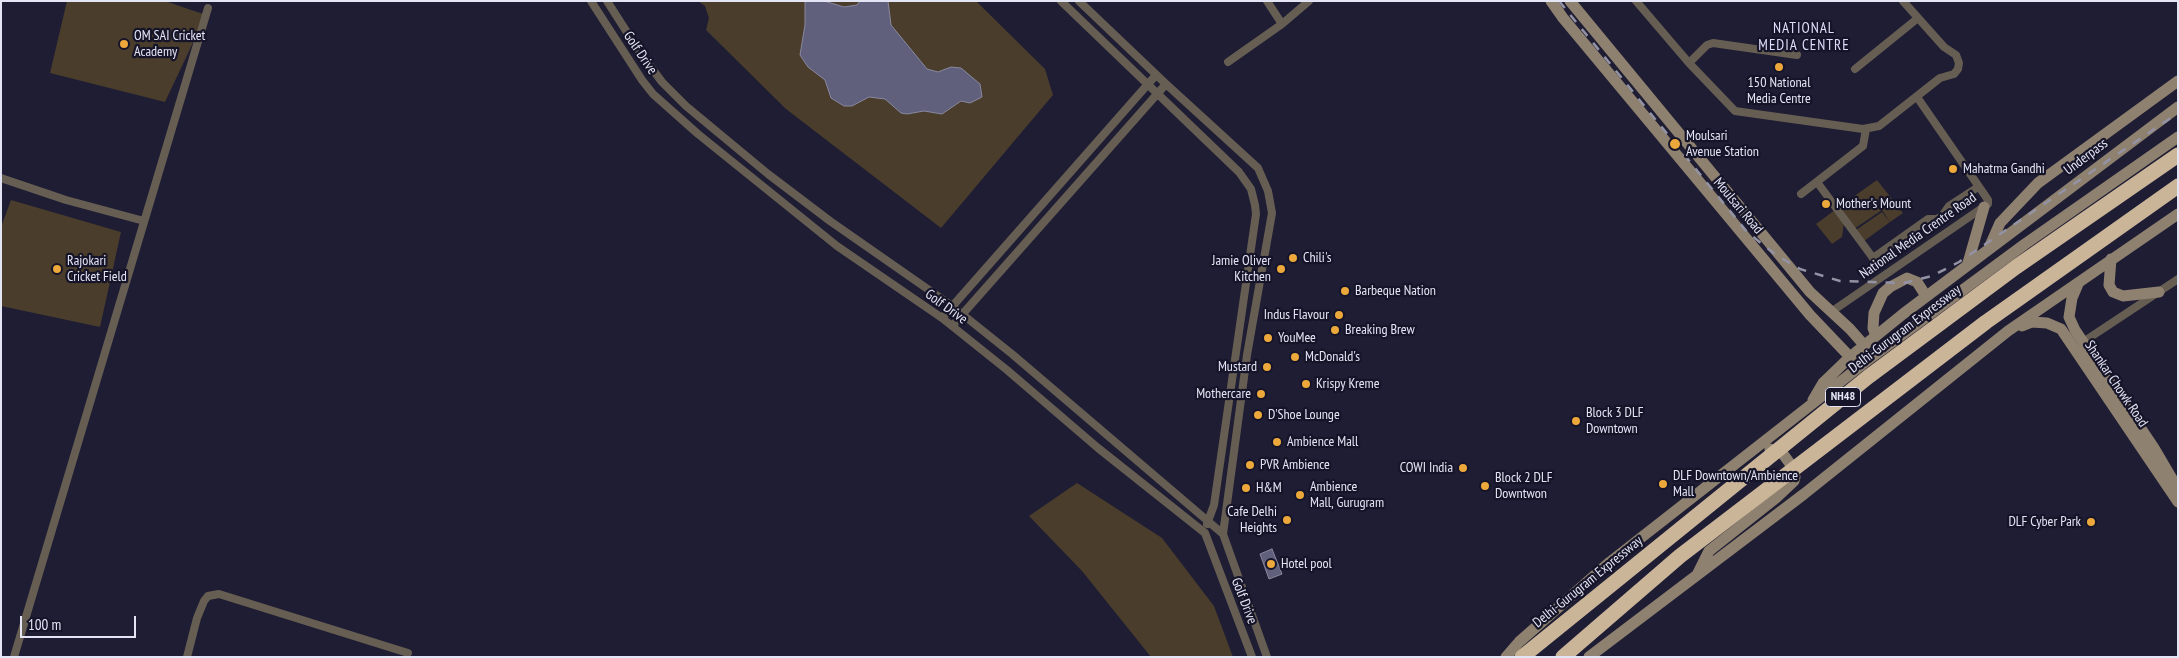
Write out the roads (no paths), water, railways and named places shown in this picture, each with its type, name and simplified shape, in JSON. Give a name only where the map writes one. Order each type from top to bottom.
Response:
[{"type":"highway","name":"Delhi-Gurugram Expressway","points":[[1522,657],[1868,377],[2016,267],[2178,155]]},
{"type":"highway","name":"NH48","points":[[1563,657],[1680,556],[1986,322],[2178,186]]},
{"type":"main road","name":"Moulsari Road","points":[[1551,1],[1569,26],[1810,315],[1850,357]]},
{"type":"main road","name":"Moulsari Road","points":[[1570,1],[1810,292],[1850,328],[1864,345]]},
{"type":"main road","points":[[1988,249],[2000,223],[2038,183],[2178,81]]},
{"type":"main road","name":"Underpass","points":[[1810,406],[1823,383],[1864,345],[1968,263],[2178,107]]},
{"type":"main road","points":[[1506,657],[1522,639],[1610,562],[1872,357],[2025,244],[2178,137]]},
{"type":"main road","points":[[1968,263],[1984,207]]},
{"type":"main road","points":[[1588,657],[1804,494],[2008,331],[2178,214]]},
{"type":"main road","points":[[2111,259],[2110,285],[2113,292],[2123,296],[2159,292]]},
{"type":"main road","points":[[1876,336],[1873,328],[1874,313],[1883,293],[1890,286],[1907,278],[1917,282],[1926,296]]},
{"type":"main road","name":"Shankar Chowk Road","points":[[2078,284],[2072,298],[2069,317],[2083,342],[2154,448],[2178,489]]},
{"type":"main road","name":"Shankar Chowk Road","points":[[2008,331],[2032,322],[2047,323],[2061,329],[2178,502]]},
{"type":"main road","points":[[1839,346],[1849,339],[1850,328]]},
{"type":"main road","points":[[1697,575],[1709,551],[1776,498],[1791,485],[1795,477],[1791,465],[1778,451],[1769,448],[1752,451]]},
{"type":"street","name":"Golf Drive","points":[[591,1],[642,80],[678,117],[837,246],[942,318],[1040,397],[1098,448],[1205,533],[1252,657]]},
{"type":"street","points":[[1060,1],[1147,86],[1240,172],[1251,189],[1256,205],[1255,223],[1214,505],[1207,521],[1205,533]]},
{"type":"street","points":[[1079,1],[1156,75],[1258,168],[1268,191],[1272,209],[1247,354],[1222,534]]},
{"type":"street","points":[[1266,1],[1282,24]]},
{"type":"street","points":[[1228,62],[1282,24],[1309,1]]},
{"type":"street","points":[[1636,1],[1689,63],[1735,111],[1866,129],[1879,126],[1940,78],[1954,74],[1960,63],[1956,54],[1944,47],[1903,1]]},
{"type":"street","name":"Golf Drive","points":[[608,3],[638,51],[656,74],[686,106],[768,174],[830,222],[952,306],[1052,386],[1222,534],[1268,657]]},
{"type":"street","points":[[599,12],[608,3]]},
{"type":"street","points":[[14,657],[208,8]]},
{"type":"street","points":[[1854,69],[1918,18]]},
{"type":"street","points":[[1689,63],[1707,45],[1713,43],[1797,55]]},
{"type":"street","points":[[942,318],[1156,75]]},
{"type":"street","points":[[952,326],[1166,84]]},
{"type":"street","name":"National Media Crentre Road","points":[[1831,312],[1988,204],[1988,200],[1917,97]]},
{"type":"street","points":[[1801,194],[1863,146],[1866,129]]},
{"type":"street","points":[[1,178],[66,200],[144,221]]},
{"type":"street","points":[[1817,182],[1873,258],[1928,219],[1937,219],[1942,216],[1949,206],[1978,186]]},
{"type":"street","points":[[2083,342],[2178,279]]},
{"type":"street","points":[[1040,397],[1052,386]]},
{"type":"street","points":[[187,657],[197,618],[204,601],[208,596],[218,594],[408,653]]},
{"type":"water","points":[[805,1],[824,1],[844,7],[857,5],[860,1],[888,1],[891,25],[927,69],[938,72],[951,67],[961,68],[980,84],[982,97],[970,103],[961,101],[942,114],[924,111],[907,114],[901,113],[885,99],[869,97],[852,106],[844,106],[831,98],[825,80],[808,67],[800,55],[805,25]]},
{"type":"water","name":"Hotel pool","points":[[1272,549],[1282,574],[1269,579],[1260,554]]},
{"type":"railway","points":[[1559,1],[1747,232],[1776,255],[1800,269],[1840,281],[1904,283],[1932,276],[1959,262],[2178,113]]},
{"type":"place","name":"OM SAI Cricket Academy","points":[[124,44]]},
{"type":"place","name":"150 National Media Centre","points":[[1779,67]]},
{"type":"place","name":"Moulsari Avenue Station","points":[[1675,144]]},
{"type":"place","name":"Mahatma Gandhi","points":[[1953,169]]},
{"type":"place","name":"Mother's Mount","points":[[1826,204]]},
{"type":"place","name":"Chili's","points":[[1293,258]]},
{"type":"place","name":"Rajokari Cricket Field","points":[[57,269]]},
{"type":"place","name":"Jamie Oliver Kitchen","points":[[1281,269]]},
{"type":"place","name":"Barbeque Nation","points":[[1345,291]]},
{"type":"place","name":"Indus Flavour","points":[[1339,315]]},
{"type":"place","name":"Breaking Brew","points":[[1335,330]]},
{"type":"place","name":"YouMee","points":[[1268,338]]},
{"type":"place","name":"McDonald's","points":[[1295,357]]},
{"type":"place","name":"Mustard","points":[[1267,367]]},
{"type":"place","name":"Krispy Kreme","points":[[1306,384]]},
{"type":"place","name":"Mothercare","points":[[1261,394]]},
{"type":"place","name":"D'Shoe Lounge","points":[[1258,415]]},
{"type":"place","name":"Block 3 DLF Downtown","points":[[1576,421]]},
{"type":"place","name":"Ambience Mall","points":[[1277,442]]},
{"type":"place","name":"PVR Ambience","points":[[1250,465]]},
{"type":"place","name":"COWI India","points":[[1463,468]]},
{"type":"place","name":"DLF Downtown/Ambience Mall","points":[[1663,484]]},
{"type":"place","name":"Block 2 DLF Downtwon","points":[[1485,486]]},
{"type":"place","name":"H&M","points":[[1246,488]]},
{"type":"place","name":"Ambience Mall, Gurugram","points":[[1300,495]]},
{"type":"place","name":"Cafe Delhi Heights","points":[[1287,520]]},
{"type":"place","name":"DLF Cyber Park","points":[[2091,522]]},
{"type":"place","name":"Hotel pool","points":[[1271,564]]},
{"type":"district","name":"NATIONAL MEDIA CENTRE","points":[[1804,38]]}]
